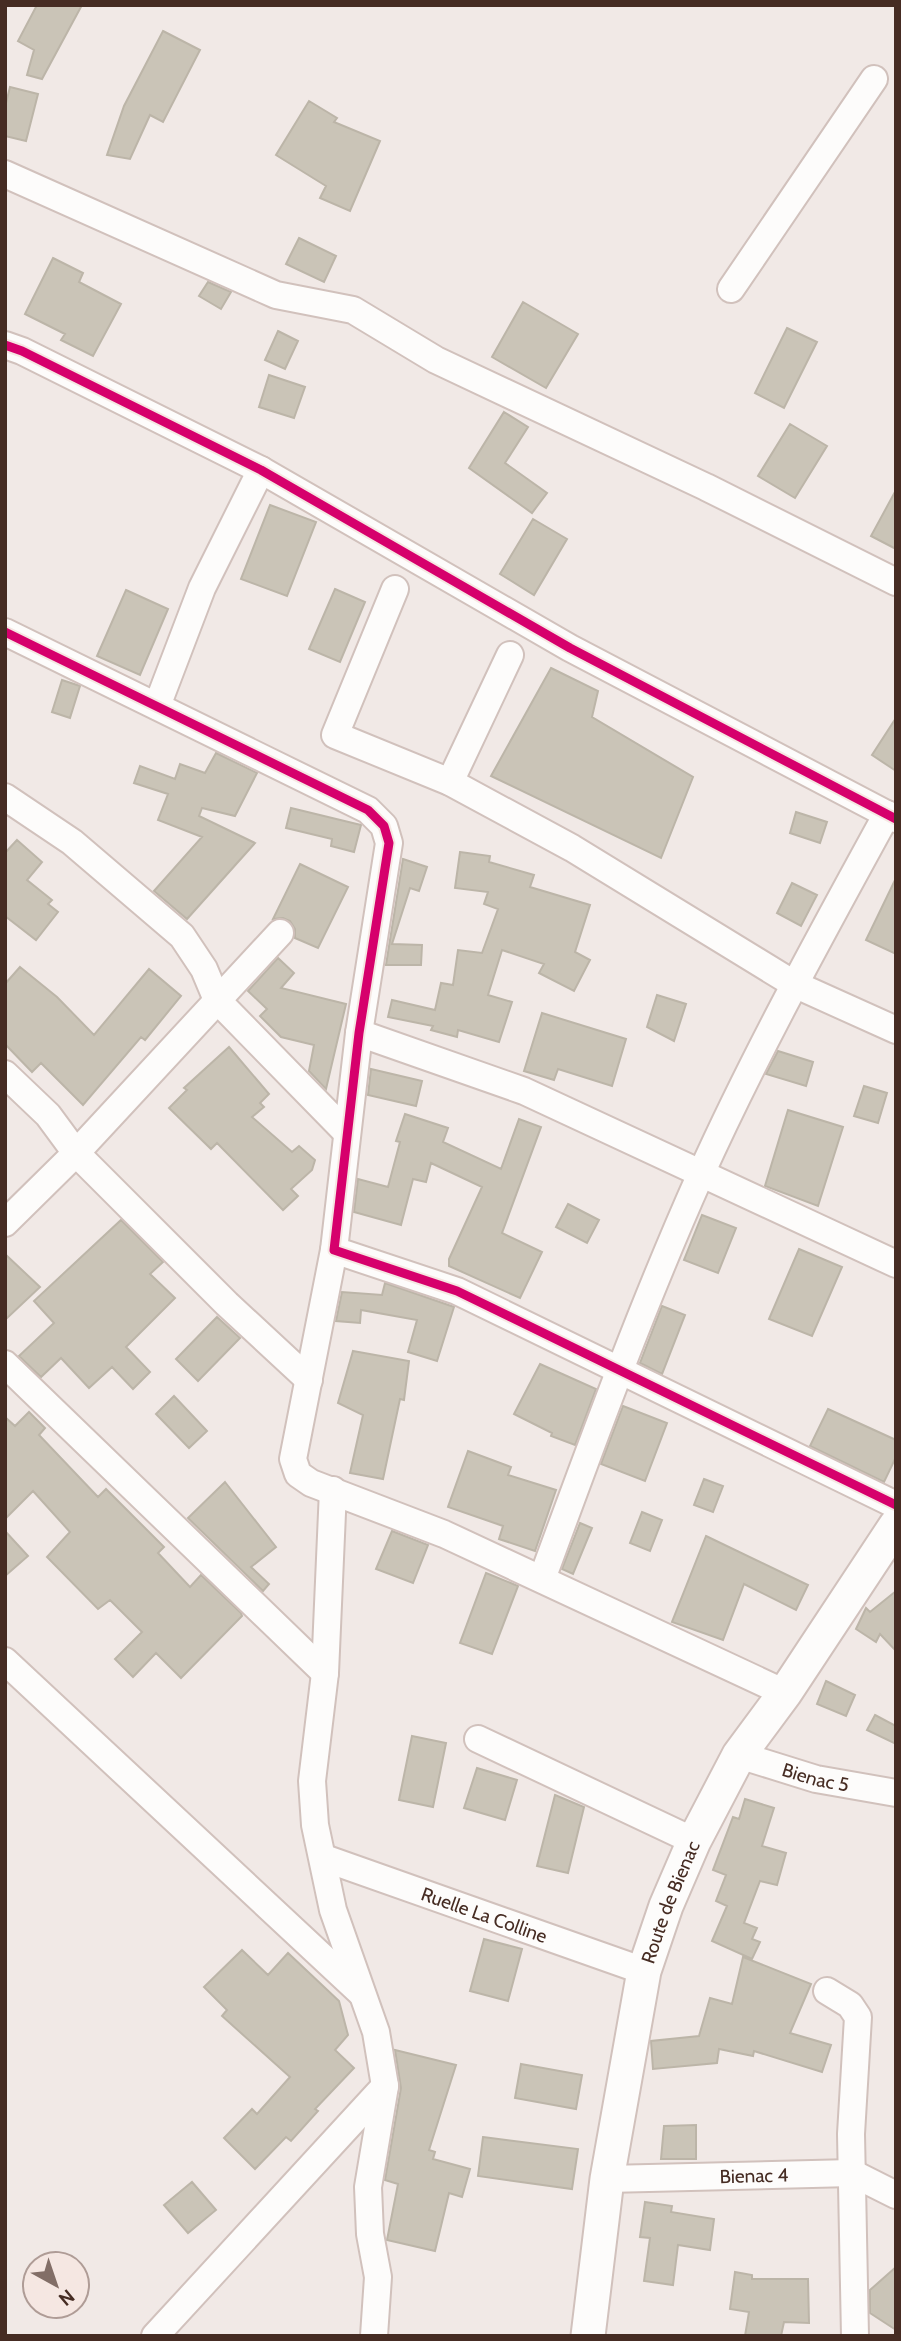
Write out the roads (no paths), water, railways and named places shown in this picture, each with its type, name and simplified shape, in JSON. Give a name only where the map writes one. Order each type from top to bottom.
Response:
[{"type":"main road","name":"Route de Bienac","points":[[589,2336],[607,2179],[644,1971],[666,1906],[694,1841],[739,1755],[785,1693],[896,1525]]},
{"type":"street","points":[[731,289],[874,79]]},
{"type":"street","points":[[5,174],[276,295],[353,310],[436,360],[706,487],[896,582]]},
{"type":"street","points":[[5,345],[261,470],[570,648],[892,816],[794,984],[701,1174],[618,1372],[542,1579]]},
{"type":"street","points":[[157,706],[202,588],[261,470]]},
{"type":"street","points":[[395,589],[335,736],[450,782],[572,848],[794,984],[896,1030]]},
{"type":"street","points":[[5,632],[369,810],[384,826],[389,843],[359,1033],[334,1250],[293,1459],[298,1474],[310,1483],[444,1534],[785,1693]]},
{"type":"street","points":[[450,782],[510,656]]},
{"type":"street","points":[[5,797],[72,842],[182,936],[204,969],[217,1000],[347,1133]]},
{"type":"street","points":[[5,1223],[76,1153],[280,933]]},
{"type":"street","points":[[359,1033],[524,1091],[896,1264]]},
{"type":"street","points":[[5,1074],[48,1115],[76,1153],[227,1304],[309,1380]]},
{"type":"street","points":[[334,1250],[457,1291],[618,1372],[896,1505]]},
{"type":"street","points":[[5,1364],[325,1673]]},
{"type":"street","points":[[333,1490],[325,1673],[313,1781],[315,1825],[334,1910],[376,2032],[385,2086],[368,2187],[370,2234],[378,2277],[374,2336]]},
{"type":"street","points":[[5,1661],[363,1995]]},
{"type":"street","points":[[478,1739],[694,1841]]},
{"type":"street","name":"Bienac 5","points":[[739,1755],[816,1779],[896,1793]]},
{"type":"street","name":"Ruelle La Colline","points":[[324,1858],[644,1971]]},
{"type":"street","points":[[827,1991],[850,2005],[858,2017],[850,2134],[855,2336]]},
{"type":"street","points":[[155,2336],[385,2086]]},
{"type":"street","name":"Bienac 4","points":[[607,2179],[852,2173],[896,2195]]}]
